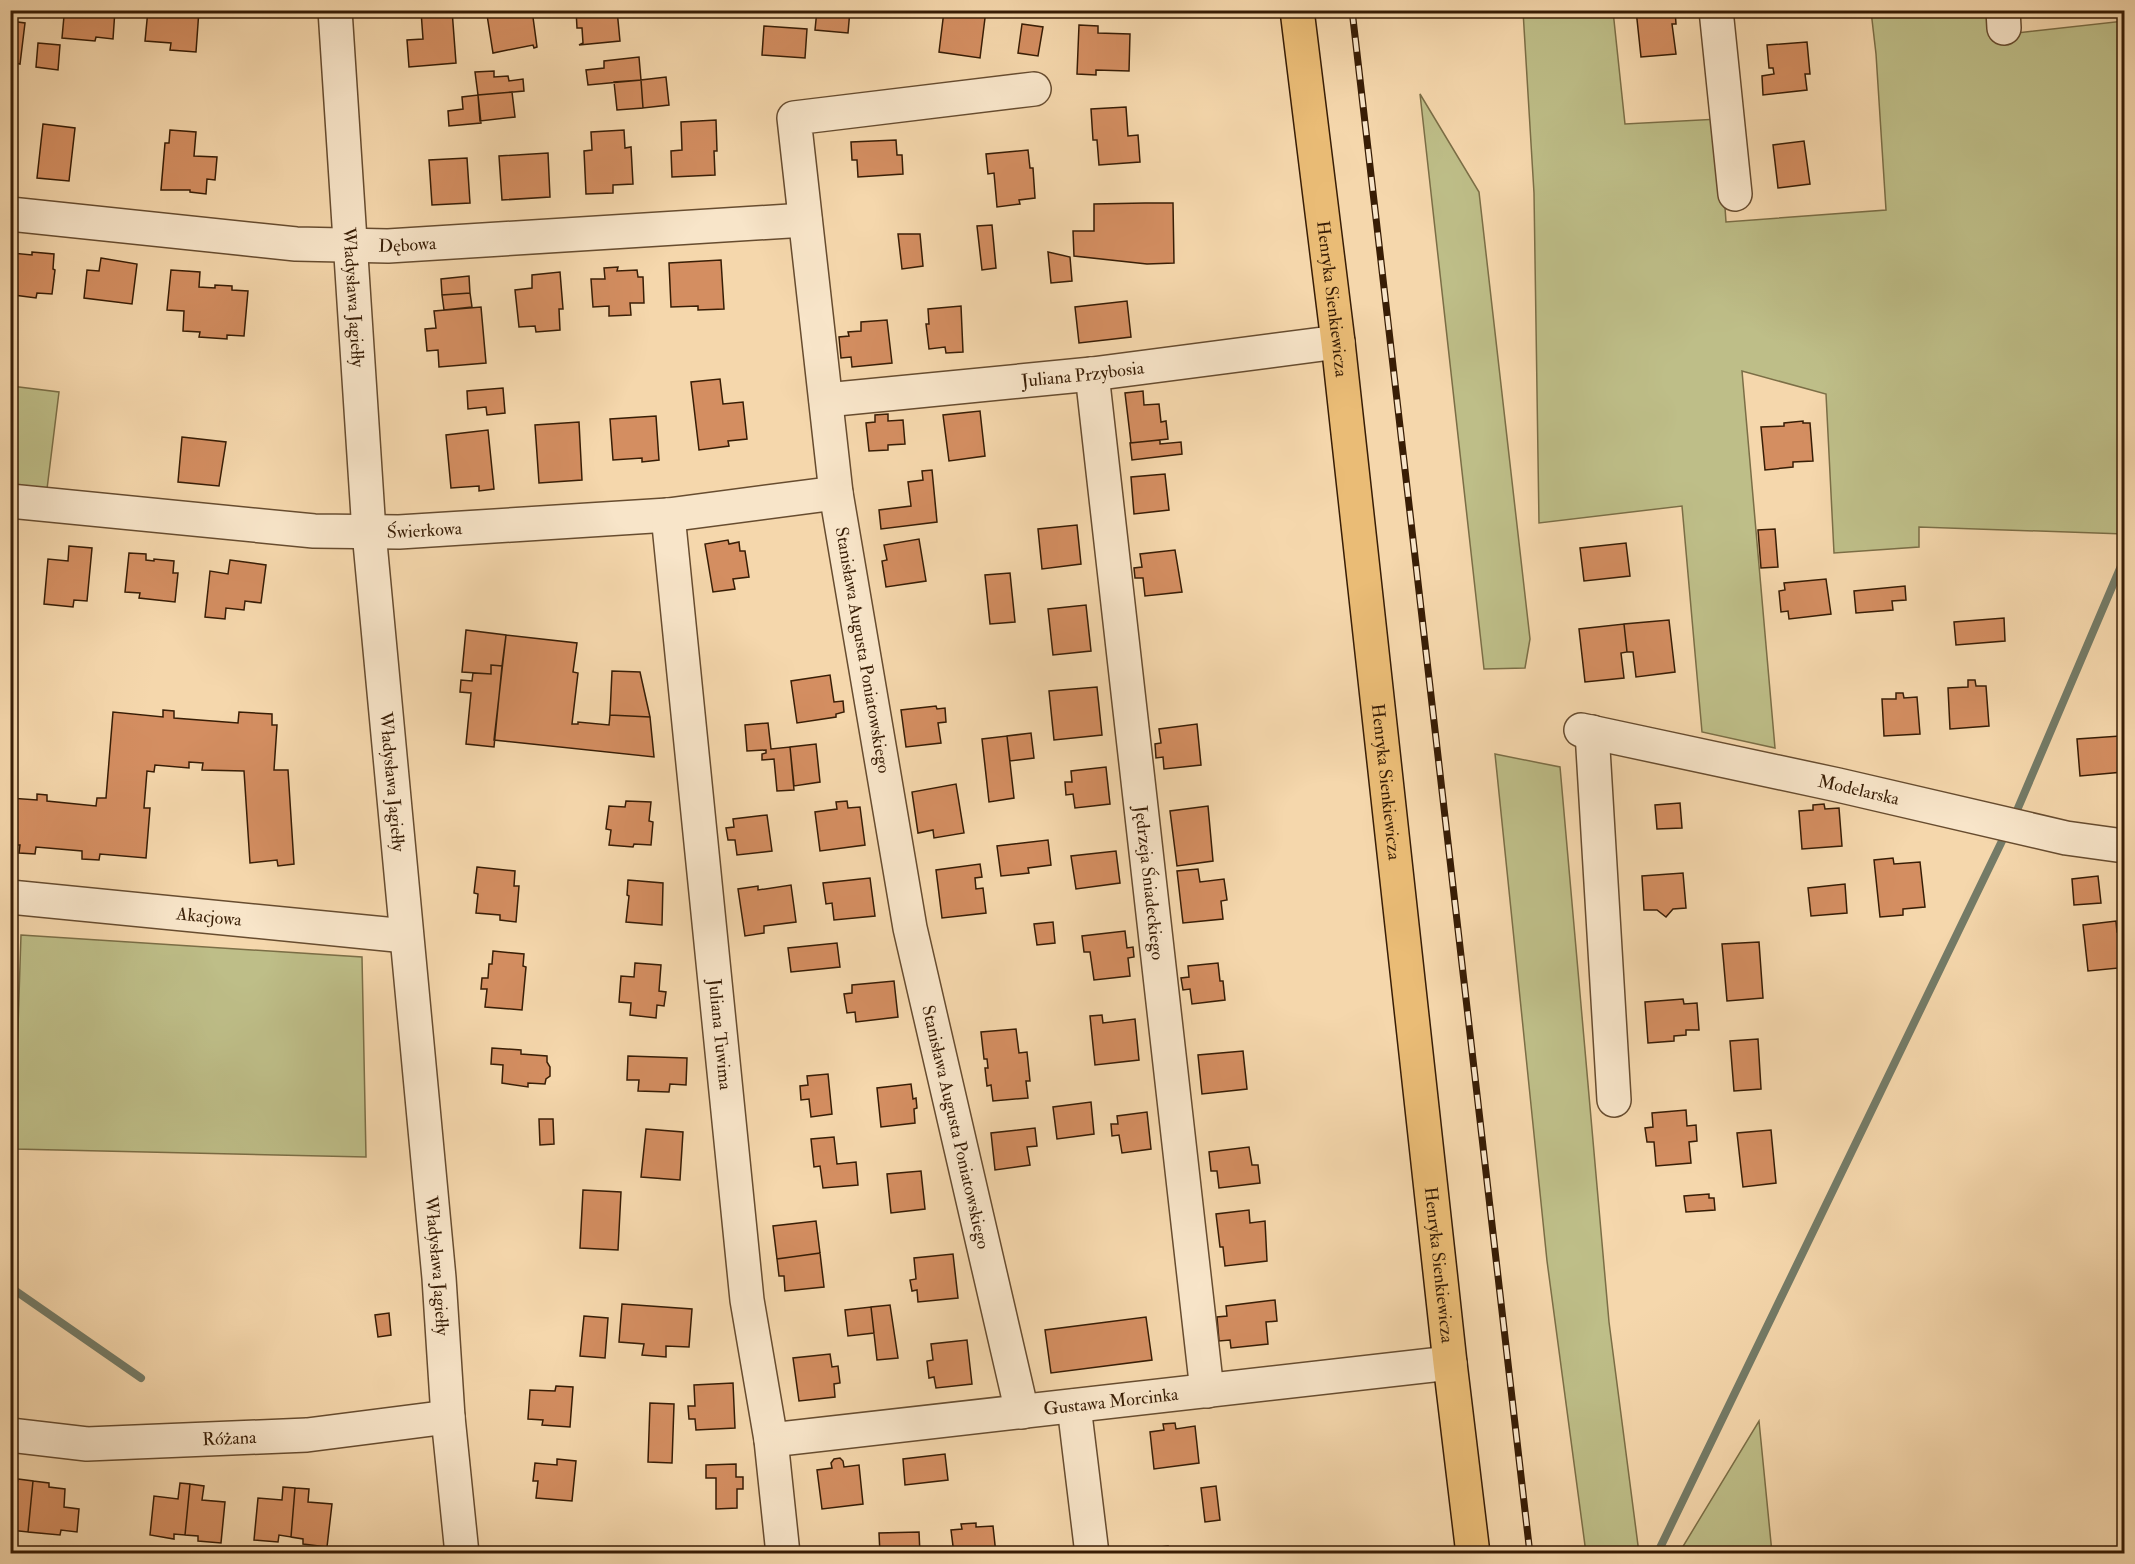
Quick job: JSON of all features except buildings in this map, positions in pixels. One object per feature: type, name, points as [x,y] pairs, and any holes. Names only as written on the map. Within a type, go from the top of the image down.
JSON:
[{"type":"main road","name":"Henryka Sienkiewicza","points":[[1297,10],[1338,342],[1473,1554]]},
{"type":"street","name":"Władysława Jagiełły","points":[[335,10],[369,532],[439,1278],[448,1417],[462,1554]]},
{"type":"street","points":[[1716,10],[1735,194]]},
{"type":"street","name":"Stanisława Augusta Poniatowskiego","points":[[1022,1412],[910,928],[836,493],[794,118],[1034,89]]},
{"type":"street","name":"Dębowa","points":[[10,214],[296,244],[351,246],[408,246],[806,220]]},
{"type":"street","name":"Juliana Przybosia","points":[[826,400],[1092,374],[1338,342]]},
{"type":"street","name":"Jędrzeja Śniadeckiego","points":[[1092,374],[1207,1390]]},
{"type":"street","name":"Świerkowa","points":[[10,501],[314,531],[399,532],[668,515],[836,493]]},
{"type":"street","name":"Juliana Tuwima","points":[[668,515],[747,1300],[771,1440],[783,1554]]},
{"type":"street","name":"Modelarska","points":[[1614,1100],[1587,730],[2066,838],[2124,846]]},
{"type":"street","name":"Akacjowa","points":[[10,897],[406,936]]},
{"type":"street","name":"Gustawa Morcinka","points":[[771,1440],[1450,1363]]},
{"type":"street","points":[[1074,1406],[1092,1554]]},
{"type":"street","name":"Różana","points":[[10,1435],[87,1444],[122,1443],[306,1435],[448,1417]]},
{"type":"green space","points":[[1523,11],[1613,11],[1625,124],[1719,119],[1726,222],[1886,210],[1871,11],[1991,11],[2017,33],[2124,21],[2124,534],[1919,527],[1919,547],[1834,553],[1826,394],[1742,371],[1775,748],[1702,732],[1682,506],[1539,523],[1534,193]]},
{"type":"green space","points":[[1420,94],[1479,192],[1530,639],[1525,668],[1484,669]]},
{"type":"green space","points":[[11,386],[59,392],[47,489],[11,486]]},
{"type":"green space","points":[[1495,754],[1560,767],[1609,1322],[1639,1553],[1586,1553],[1547,1261]]},
{"type":"green space","points":[[21,935],[362,957],[366,1157],[14,1149]]},
{"type":"green space","points":[[1759,1421],[1772,1553],[1679,1553]]},
{"type":"waterway","points":[[2018,808],[2124,559]]},
{"type":"waterway","points":[[1657,1554],[2002,841]]},
{"type":"waterway","points":[[10,1287],[141,1378]]},
{"type":"railway","points":[[1352,10],[1530,1554]]}]
